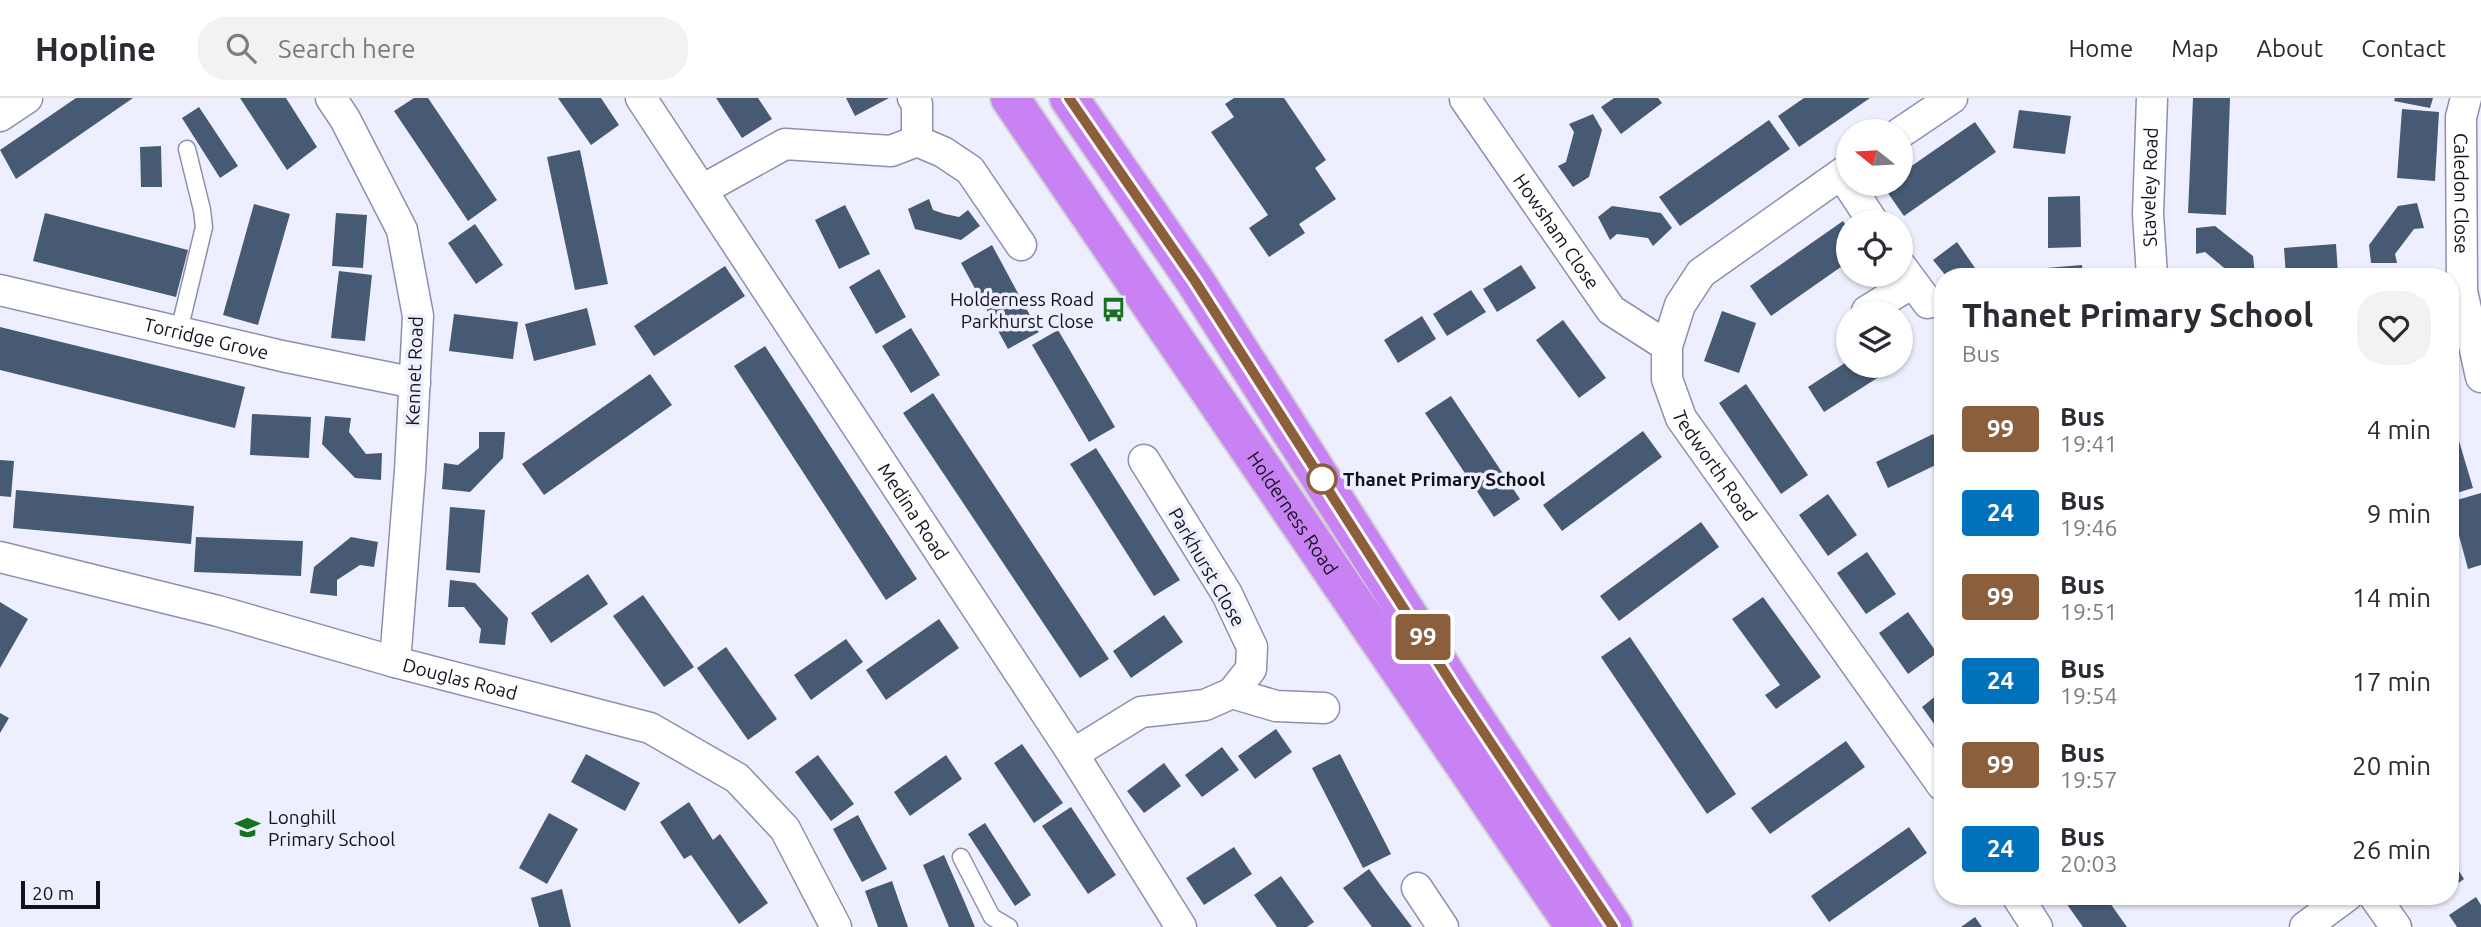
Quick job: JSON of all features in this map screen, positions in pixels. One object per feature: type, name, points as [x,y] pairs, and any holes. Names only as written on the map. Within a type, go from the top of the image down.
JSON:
[{"type":"highway","name":"Holderness Road","points":[[1010,98],[1574,927]]},
{"type":"highway","points":[[1069,98],[1195,281],[1457,692],[1613,927]]},
{"type":"street","points":[[0,116],[27,98]]},
{"type":"street","name":"Kennet Road","points":[[331,98],[345,119],[401,230],[418,316],[395,662]]},
{"type":"street","name":"Medina Road","points":[[641,98],[1073,754],[1181,927]]},
{"type":"street","points":[[913,98],[917,104],[917,141]]},
{"type":"street","points":[[1913,124],[1952,98]]},
{"type":"street","name":"Staveley Road","points":[[2151,268],[2148,214],[2152,98]]},
{"type":"street","name":"Caledon Close","points":[[2457,268],[2461,117],[2466,98]]},
{"type":"street","name":"Howsham Close","points":[[1465,99],[1611,310],[1667,346]]},
{"type":"street","points":[[702,190],[785,144],[891,150],[917,141],[943,152],[970,170],[1021,245]]},
{"type":"street","name":"Tedworth Road","points":[[1836,185],[1701,273],[1680,305],[1667,346],[1667,379],[1681,418],[1934,774]]},
{"type":"street","points":[[1883,301],[1906,287]]},
{"type":"street","name":"Torridge Grove","points":[[0,290],[415,383]]},
{"type":"street","name":"Caledon Close","points":[[2459,302],[2481,377]]},
{"type":"street","name":"Parkhurst Close","points":[[1157,468],[1227,594],[1252,647],[1251,669],[1233,693]]},
{"type":"street","name":"Douglas Road","points":[[0,557],[218,611],[395,662],[650,728],[737,778],[785,829],[835,927]]},
{"type":"street","points":[[1073,754],[1141,712],[1205,705],[1233,693],[1276,706],[1324,708]]},
{"type":"street","points":[[1417,888],[1443,927]]},
{"type":"street","points":[[2023,905],[2037,927]]},
{"type":"street","points":[[2305,927],[2335,905]]},
{"type":"street","points":[[2380,905],[2396,927]]},
{"type":"lane","points":[[179,331],[204,227],[187,149]]},
{"type":"lane","points":[[961,857],[992,917],[1009,927]]},
{"type":"building","points":[[76,98],[133,98],[16,179],[0,150]]},
{"type":"building","points":[[240,98],[286,98],[317,147],[287,170]]},
{"type":"building","points":[[414,98],[428,98],[497,200],[468,221],[394,111]]},
{"type":"building","points":[[558,98],[601,98],[619,125],[591,145]]},
{"type":"building","points":[[716,98],[758,98],[772,119],[742,138]]},
{"type":"building","points":[[846,98],[889,98],[855,116]]},
{"type":"building","points":[[1234,98],[1284,98],[1326,160],[1315,168],[1336,199],[1299,224],[1305,233],[1269,257],[1249,228],[1268,215],[1211,132],[1234,117],[1225,104]]},
{"type":"building","points":[[1614,98],[1658,98],[1662,103],[1621,134],[1601,107]]},
{"type":"building","points":[[1804,98],[1870,98],[1799,147],[1778,116]]},
{"type":"building","points":[[2193,98],[2230,98],[2226,215],[2188,213]]},
{"type":"building","points":[[2395,98],[2433,98],[2430,108],[2394,101]]},
{"type":"building","points":[[199,107],[238,166],[220,178],[182,118]]},
{"type":"building","points":[[2402,109],[2439,112],[2435,181],[2397,178]]},
{"type":"building","points":[[2019,110],[2071,116],[2065,154],[2013,148]]},
{"type":"building","points":[[1593,114],[1602,130],[1589,177],[1573,187],[1558,166],[1566,162],[1574,132],[1569,124]]},
{"type":"building","points":[[1769,120],[1790,149],[1680,226],[1659,197]]},
{"type":"building","points":[[1975,122],[1996,152],[1913,210],[1900,210],[1890,196],[1913,196],[1913,165]]},
{"type":"building","points":[[161,146],[162,187],[141,187],[140,147]]},
{"type":"building","points":[[580,150],[608,284],[575,290],[547,157]]},
{"type":"building","points":[[2080,196],[2081,247],[2048,248],[2048,197]]},
{"type":"building","points":[[929,199],[933,210],[945,214],[959,217],[968,210],[980,226],[961,240],[915,229],[908,209]]},
{"type":"building","points":[[2417,203],[2424,228],[2414,229],[2395,254],[2397,263],[2371,263],[2369,245],[2398,206]]},
{"type":"building","points":[[254,204],[290,214],[258,325],[223,315]]},
{"type":"building","points":[[845,205],[870,254],[839,269],[815,220]]},
{"type":"building","points":[[1612,206],[1661,213],[1672,228],[1653,246],[1648,238],[1617,234],[1610,240],[1598,217]]},
{"type":"building","points":[[45,213],[188,250],[176,297],[33,261]]},
{"type":"building","points":[[336,213],[367,215],[363,268],[332,266]]},
{"type":"building","points":[[475,224],[503,265],[476,284],[448,243]]},
{"type":"building","points":[[1836,226],[1836,270],[1771,316],[1750,286]]},
{"type":"building","points":[[2215,226],[2253,256],[2254,268],[2224,268],[2205,252],[2196,254],[2196,228]]},
{"type":"building","points":[[1957,242],[1975,268],[1940,268],[1933,260]]},
{"type":"building","points":[[2336,244],[2338,268],[2285,268],[2284,248]]},
{"type":"building","points":[[992,245],[1039,332],[1008,349],[961,263]]},
{"type":"building","points":[[1521,265],[1536,288],[1497,312],[1483,289]]},
{"type":"building","points":[[2082,265],[2082,268],[2046,268]]},
{"type":"building","points":[[725,266],[745,296],[654,356],[634,326]]},
{"type":"building","points":[[879,269],[906,317],[876,334],[849,287]]},
{"type":"building","points":[[339,271],[372,275],[365,341],[331,338]]},
{"type":"building","points":[[1471,290],[1486,312],[1447,336],[1433,314]]},
{"type":"building","points":[[587,308],[596,345],[534,361],[525,324]]},
{"type":"building","points":[[1722,311],[1756,323],[1739,373],[1704,361]]},
{"type":"building","points":[[454,314],[518,322],[513,359],[449,351]]},
{"type":"building","points":[[1422,316],[1436,339],[1398,363],[1384,340]]},
{"type":"building","points":[[1563,320],[1606,378],[1579,398],[1536,340]]},
{"type":"building","points":[[0,327],[245,387],[235,428],[0,370]]},
{"type":"building","points":[[911,328],[940,375],[911,393],[882,346]]},
{"type":"building","points":[[1058,330],[1115,427],[1089,442],[1032,345]]},
{"type":"building","points":[[765,346],[917,579],[886,600],[734,366]]},
{"type":"building","points":[[1836,369],[1836,378],[1877,378],[1824,412],[1808,387]]},
{"type":"building","points":[[650,374],[672,405],[544,495],[522,464]]},
{"type":"building","points":[[1746,384],[1808,475],[1781,494],[1719,403]]},
{"type":"building","points":[[933,393],[1109,659],[1080,678],[903,413]]},
{"type":"building","points":[[1451,396],[1520,499],[1494,517],[1425,413]]},
{"type":"building","points":[[252,414],[311,417],[309,458],[250,455]]},
{"type":"building","points":[[325,416],[351,418],[349,432],[366,454],[382,453],[381,480],[355,478],[322,444]]},
{"type":"building","points":[[1643,431],[1662,457],[1562,531],[1543,505]]},
{"type":"building","points":[[479,432],[505,432],[503,458],[470,492],[442,489],[444,463],[458,465],[479,448]]},
{"type":"building","points":[[1933,434],[1934,436],[1934,466],[1888,488],[1876,462]]},
{"type":"building","points":[[2459,441],[2473,488],[2459,492]]},
{"type":"building","points":[[1096,448],[1180,580],[1154,596],[1070,464]]},
{"type":"building","points":[[0,460],[14,461],[11,497],[0,496]]},
{"type":"building","points":[[16,490],[194,506],[191,544],[13,528]]},
{"type":"building","points":[[2481,493],[2481,565],[2468,569],[2459,536],[2459,499]]},
{"type":"building","points":[[1828,494],[1857,535],[1828,556],[1799,515]]},
{"type":"building","points":[[450,507],[485,510],[480,573],[446,570]]},
{"type":"building","points":[[1701,522],[1719,547],[1619,621],[1600,596]]},
{"type":"building","points":[[196,537],[303,541],[301,576],[194,572]]},
{"type":"building","points":[[351,537],[378,542],[374,567],[360,565],[337,580],[337,596],[310,593],[314,567]]},
{"type":"building","points":[[1867,552],[1896,594],[1866,614],[1837,573]]},
{"type":"building","points":[[588,574],[608,604],[551,643],[531,613]]},
{"type":"building","points":[[450,580],[475,583],[508,618],[505,645],[479,643],[481,629],[464,607],[448,607]]},
{"type":"building","points":[[643,595],[694,667],[664,687],[613,616]]},
{"type":"building","points":[[1763,597],[1821,677],[1776,709],[1765,695],[1780,685],[1732,619]]},
{"type":"building","points":[[0,602],[28,619],[0,668]]},
{"type":"building","points":[[1908,612],[1934,649],[1934,655],[1908,674],[1879,633]]},
{"type":"building","points":[[1164,615],[1183,642],[1131,678],[1113,651]]},
{"type":"building","points":[[939,619],[959,648],[886,700],[866,670]]},
{"type":"building","points":[[1630,637],[1736,794],[1707,814],[1601,657]]},
{"type":"building","points":[[846,639],[863,662],[811,700],[794,675]]},
{"type":"building","points":[[726,647],[777,719],[748,740],[697,668]]},
{"type":"building","points":[[1934,697],[1934,724],[1922,707]]},
{"type":"building","points":[[0,713],[9,718],[0,733]]},
{"type":"building","points":[[1276,729],[1292,752],[1255,779],[1238,756]]},
{"type":"building","points":[[1846,741],[1865,767],[1770,834],[1751,808]]},
{"type":"building","points":[[1022,744],[1063,803],[1034,823],[994,763]]},
{"type":"building","points":[[1222,747],[1239,770],[1202,797],[1185,775]]},
{"type":"building","points":[[586,754],[640,783],[625,811],[571,782]]},
{"type":"building","points":[[1340,754],[1391,854],[1363,868],[1312,768]]},
{"type":"building","points":[[818,755],[854,804],[831,821],[795,772]]},
{"type":"building","points":[[946,755],[962,779],[910,816],[894,792]]},
{"type":"building","points":[[1164,763],[1181,786],[1144,813],[1127,791]]},
{"type":"building","points":[[689,802],[713,840],[720,834],[768,903],[739,924],[691,855],[684,859],[660,822]]},
{"type":"building","points":[[1071,807],[1116,875],[1088,894],[1042,826]]},
{"type":"building","points":[[549,813],[578,829],[547,884],[519,868]]},
{"type":"building","points":[[858,815],[887,869],[862,882],[833,829]]},
{"type":"building","points":[[985,823],[1031,895],[1015,906],[968,834]]},
{"type":"building","points":[[1909,827],[1927,853],[1829,922],[1811,896]]},
{"type":"building","points":[[1234,847],[1252,874],[1204,905],[1186,878]]},
{"type":"building","points":[[944,855],[975,927],[949,927],[923,865]]},
{"type":"building","points":[[1369,869],[1412,927],[1372,927],[1343,888]]},
{"type":"building","points":[[1281,876],[1314,922],[1307,927],[1277,927],[1254,895]]},
{"type":"building","points":[[892,881],[908,927],[878,927],[865,891]]},
{"type":"building","points":[[562,889],[571,927],[539,927],[531,898]]},
{"type":"building","points":[[2476,897],[2481,905],[2481,927],[2457,927],[2449,915]]},
{"type":"building","points":[[2067,905],[2111,905],[2127,927],[2083,927]]},
{"type":"building","points":[[1975,917],[1982,927],[1961,927]]},
{"type":"bus line","name":"99","points":[[1069,98],[1195,281],[1457,692],[1613,927]]},
{"type":"place","name":"Holderness Road Parkhurst Close","points":[[1114,310]]},
{"type":"place","name":"Thanet Primary School","points":[[1322,479]]},
{"type":"place","name":"Longhill Primary School","points":[[248,828]]}]
